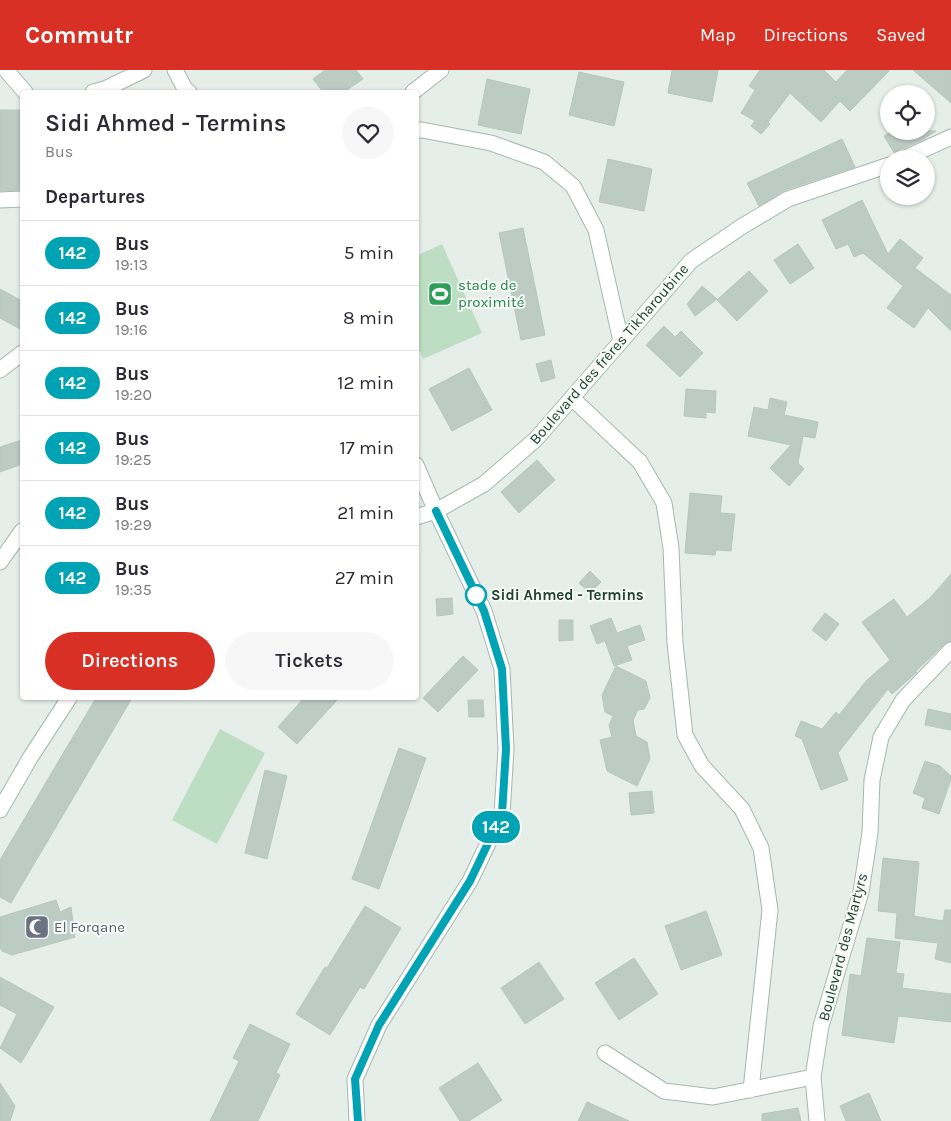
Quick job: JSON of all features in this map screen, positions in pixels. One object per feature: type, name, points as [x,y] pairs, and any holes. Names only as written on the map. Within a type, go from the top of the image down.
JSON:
[{"type":"street","points":[[6,70],[23,90]]},
{"type":"street","points":[[102,90],[144,70]]},
{"type":"street","points":[[175,70],[185,90]]},
{"type":"street","points":[[416,90],[441,70]]},
{"type":"street","points":[[419,130],[491,143],[509,149],[544,162],[573,186],[596,230],[622,341]]},
{"type":"street","points":[[923,150],[951,137]]},
{"type":"street","name":"Boulevard des frères Tikharoubine","points":[[419,516],[436,511],[484,484],[536,439],[690,261],[740,227],[788,200],[880,168]]},
{"type":"street","points":[[0,200],[20,199]]},
{"type":"street","points":[[0,370],[20,355]]},
{"type":"street","points":[[572,398],[640,462],[664,503],[671,548],[675,643],[685,735],[702,766],[742,809],[761,848],[770,910],[751,1090]]},
{"type":"street","points":[[358,1121],[355,1079],[379,1025],[470,881],[502,814],[506,749],[502,669],[484,611],[419,472]]},
{"type":"street","points":[[0,562],[20,534]]},
{"type":"street","name":"Boulevard des Martyrs","points":[[817,1121],[813,1077],[821,1026],[861,892],[870,833],[872,780],[881,737],[903,700],[951,650]]},
{"type":"street","points":[[0,810],[30,758],[68,700]]},
{"type":"street","points":[[605,1054],[664,1091],[713,1097],[813,1077]]},
{"type":"green space","name":"stade de proximité","points":[[442,244],[482,333],[423,359],[419,350],[419,255]]},
{"type":"green space","points":[[220,729],[265,753],[217,844],[172,820]]},
{"type":"building","points":[[325,70],[356,70],[363,79],[347,90],[321,90],[313,79]]},
{"type":"building","points":[[672,70],[718,70],[712,102],[668,93]]},
{"type":"building","points":[[760,70],[824,70],[836,82],[847,70],[890,70],[850,111],[840,101],[821,122],[790,93],[768,122],[770,124],[761,134],[751,126],[755,121],[741,113],[755,90],[749,86]]},
{"type":"building","points":[[913,70],[951,70],[951,103],[935,89],[935,85],[928,83]]},
{"type":"building","points":[[579,72],[624,82],[614,126],[569,115]]},
{"type":"building","points":[[487,79],[530,89],[521,134],[478,125]]},
{"type":"building","points":[[0,110],[20,110],[20,190],[0,191]]},
{"type":"building","points":[[842,139],[855,167],[785,190],[759,206],[747,183]]},
{"type":"building","points":[[886,140],[922,140],[899,150],[893,150]]},
{"type":"building","points":[[608,159],[652,169],[644,211],[599,202]]},
{"type":"building","points":[[862,200],[888,254],[900,239],[923,258],[915,268],[951,295],[951,331],[928,308],[914,328],[887,308],[903,286],[863,253],[854,257],[848,244],[836,249],[822,220]]},
{"type":"building","points":[[523,228],[545,335],[521,340],[499,233]]},
{"type":"building","points":[[798,244],[814,268],[790,284],[774,260]]},
{"type":"building","points":[[749,271],[768,291],[737,321],[717,300]]},
{"type":"building","points":[[702,286],[717,299],[695,316],[687,304]]},
{"type":"building","points":[[0,289],[20,300],[20,329],[0,318]]},
{"type":"building","points":[[664,326],[675,337],[681,331],[703,353],[680,377],[646,345]]},
{"type":"building","points":[[551,360],[555,378],[541,382],[536,364]]},
{"type":"building","points":[[469,368],[492,410],[452,431],[429,389]]},
{"type":"building","points":[[686,389],[716,391],[715,413],[706,412],[706,418],[684,416]]},
{"type":"building","points":[[770,398],[787,402],[784,415],[818,422],[815,438],[803,436],[798,463],[804,469],[789,486],[770,468],[791,445],[748,436],[754,407],[768,410]]},
{"type":"building","points":[[20,441],[20,465],[0,472],[0,447]]},
{"type":"building","points":[[537,460],[555,480],[519,513],[501,492]]},
{"type":"building","points":[[690,493],[722,496],[720,513],[735,514],[731,551],[716,550],[715,555],[685,553]]},
{"type":"building","points":[[590,571],[601,582],[590,593],[579,583]]},
{"type":"building","points":[[951,574],[951,641],[944,644],[892,694],[888,689],[838,753],[848,780],[821,790],[802,739],[795,736],[801,721],[822,729],[836,712],[839,715],[867,680],[890,660],[862,622],[894,599],[907,617],[930,598]]},
{"type":"building","points":[[452,598],[453,614],[437,616],[436,599]]},
{"type":"building","points":[[825,613],[839,624],[826,641],[812,630]]},
{"type":"building","points":[[611,618],[617,633],[640,625],[645,640],[627,646],[632,660],[614,666],[605,641],[597,644],[590,626]]},
{"type":"building","points":[[559,620],[573,620],[573,640],[559,641]]},
{"type":"building","points":[[463,656],[478,670],[438,712],[423,698]]},
{"type":"building","points":[[616,666],[646,681],[650,698],[644,709],[638,710],[633,720],[636,736],[647,742],[650,759],[637,786],[607,771],[600,740],[612,737],[609,725],[613,716],[605,712],[602,695]]},
{"type":"building","points":[[95,700],[131,700],[11,903],[0,897],[0,860]]},
{"type":"building","points":[[302,700],[337,700],[297,744],[278,727]]},
{"type":"building","points":[[468,700],[483,700],[484,717],[469,717]]},
{"type":"building","points":[[928,709],[951,714],[951,730],[925,725]]},
{"type":"building","points":[[399,748],[426,758],[379,889],[352,879]]},
{"type":"building","points":[[925,761],[940,766],[951,776],[939,814],[922,808],[925,798],[913,793]]},
{"type":"building","points":[[265,770],[287,776],[267,859],[245,853]]},
{"type":"building","points":[[652,791],[654,813],[631,815],[629,793]]},
{"type":"building","points":[[883,858],[919,862],[914,916],[943,921],[945,910],[951,910],[951,963],[935,959],[938,943],[895,938],[897,913],[878,911]]},
{"type":"building","name":"El Forqane","points":[[56,900],[60,912],[71,907],[75,937],[12,955],[2,951],[0,947],[0,917]]},
{"type":"building","points":[[365,906],[401,928],[364,989],[360,987],[330,1035],[296,1014]]},
{"type":"building","points":[[706,911],[722,955],[681,970],[665,926]]},
{"type":"building","points":[[867,938],[900,942],[896,973],[904,974],[902,988],[951,994],[951,1022],[898,1016],[894,1043],[842,1035],[850,974],[861,976]]},
{"type":"building","points":[[634,958],[658,994],[619,1020],[595,983]]},
{"type":"building","points":[[539,962],[564,999],[525,1024],[501,988]]},
{"type":"building","points":[[0,977],[54,1007],[21,1063],[0,1048],[17,1014],[0,1005]]},
{"type":"building","points":[[250,1024],[290,1044],[276,1073],[280,1075],[258,1121],[210,1121],[239,1061],[233,1058]]},
{"type":"building","points":[[478,1063],[502,1100],[469,1121],[460,1121],[439,1088]]},
{"type":"building","points":[[0,1083],[15,1106],[10,1121],[0,1121]]},
{"type":"building","points":[[869,1093],[881,1121],[846,1121],[840,1106]]},
{"type":"building","points":[[587,1102],[629,1121],[578,1121]]},
{"type":"building","points":[[798,1108],[801,1121],[762,1121],[762,1114]]},
{"type":"bus line","name":"142","points":[[358,1121],[355,1079],[379,1025],[470,881],[502,814],[506,749],[502,669],[484,611],[436,511]]},
{"type":"place","name":"stade de proximité","points":[[440,294]]},
{"type":"place","name":"Sidi Ahmed - Termins","points":[[476,595]]},
{"type":"place","name":"El Forqane","points":[[37,927]]}]
